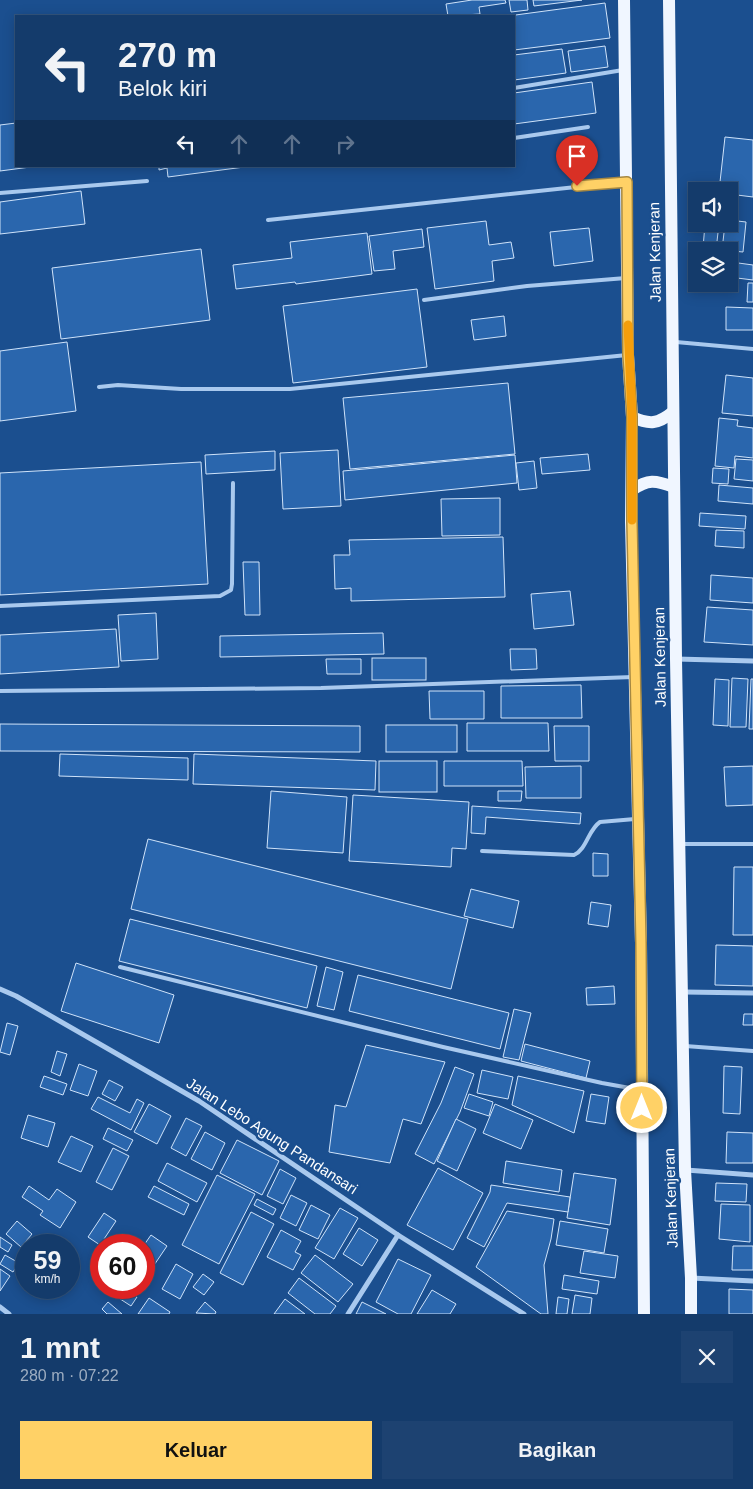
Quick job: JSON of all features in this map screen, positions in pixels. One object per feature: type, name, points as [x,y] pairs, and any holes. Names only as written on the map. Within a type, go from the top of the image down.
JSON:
[{"type":"main road","name":"Jalan Kenjeran","points":[[624,0],[628,355],[632,417],[641,943],[644,1314]]},
{"type":"main road","name":"Jalan Kenjeran","points":[[669,0],[676,659],[685,1170],[691,1314]]},
{"type":"main road","points":[[632,417],[642,422],[654,422],[662,421],[673,412]]},
{"type":"main road","points":[[632,490],[648,481],[664,483],[674,487]]},
{"type":"street","points":[[676,659],[753,661]]},
{"type":"street","name":"Jalan Lebo Agung Pandansari","points":[[0,990],[16,996],[199,1101],[398,1235],[524,1314]]},
{"type":"street","points":[[682,992],[753,993]]},
{"type":"street","points":[[685,1170],[753,1175]]},
{"type":"street","points":[[348,1314],[398,1235]]},
{"type":"street","points":[[691,1278],[753,1281]]},
{"type":"street","points":[[0,1307],[9,1314]]},
{"type":"lane","points":[[515,88],[625,70]]},
{"type":"lane","points":[[515,138],[588,127]]},
{"type":"lane","points":[[0,193],[146,181]]},
{"type":"lane","points":[[268,220],[627,182]]},
{"type":"lane","points":[[424,300],[527,286],[628,277]]},
{"type":"lane","points":[[672,342],[753,348]]},
{"type":"lane","points":[[98,387],[118,385],[181,389],[290,389],[628,355]]},
{"type":"lane","points":[[0,606],[220,596],[227,594],[231,590],[232,584],[234,483]]},
{"type":"lane","points":[[0,691],[321,688],[635,677]]},
{"type":"lane","points":[[482,851],[574,855],[580,852],[594,828],[600,822],[638,819]]},
{"type":"lane","points":[[680,844],[753,844]]},
{"type":"lane","points":[[120,967],[443,1047],[602,1083],[642,1090]]},
{"type":"lane","points":[[683,1046],[753,1051]]},
{"type":"building","points":[[472,0],[505,0],[506,3],[479,7],[480,14],[464,15],[448,15],[446,4]]},
{"type":"building","points":[[509,0],[527,0],[528,10],[511,12]]},
{"type":"building","points":[[533,0],[582,0],[534,6]]},
{"type":"building","points":[[605,3],[610,38],[515,50],[515,15]]},
{"type":"building","points":[[605,46],[608,67],[571,72],[568,51]]},
{"type":"building","points":[[562,49],[566,73],[515,80],[515,55]]},
{"type":"building","points":[[592,82],[596,113],[515,124],[515,93]]},
{"type":"building","points":[[15,123],[15,167],[30,167],[0,171],[0,125]]},
{"type":"building","points":[[725,137],[753,140],[753,197],[738,195],[738,182],[720,182]]},
{"type":"building","points":[[159,167],[244,167],[168,177],[167,168],[159,170]]},
{"type":"building","points":[[81,191],[85,224],[0,234],[0,202]]},
{"type":"building","points":[[486,221],[489,245],[511,242],[514,258],[492,261],[494,281],[435,289],[427,228]]},
{"type":"building","points":[[738,221],[746,222],[743,252],[738,252],[738,242],[723,242],[724,232],[738,232]]},
{"type":"building","points":[[589,228],[593,261],[554,266],[550,232]]},
{"type":"building","points":[[422,229],[424,247],[393,251],[395,269],[374,271],[369,236]]},
{"type":"building","points":[[704,232],[718,232],[717,242],[704,242]]},
{"type":"building","points":[[367,233],[372,274],[296,284],[295,282],[236,289],[233,265],[292,258],[290,242]]},
{"type":"building","points":[[201,249],[210,320],[61,339],[52,268]]},
{"type":"building","points":[[738,263],[753,265],[753,280],[738,278]]},
{"type":"building","points":[[748,283],[753,283],[753,302],[747,302]]},
{"type":"building","points":[[417,289],[427,367],[293,383],[283,306]]},
{"type":"building","points":[[726,307],[753,308],[753,330],[726,330]]},
{"type":"building","points":[[504,316],[506,336],[474,340],[471,320]]},
{"type":"building","points":[[67,342],[76,411],[0,421],[0,351]]},
{"type":"building","points":[[726,375],[753,378],[753,416],[722,413]]},
{"type":"building","points":[[508,383],[515,454],[350,469],[343,398]]},
{"type":"building","points":[[719,418],[738,420],[737,426],[753,428],[753,458],[735,456],[734,468],[715,466]]},
{"type":"building","points":[[338,450],[341,506],[283,509],[280,453]]},
{"type":"building","points":[[275,451],[275,470],[206,474],[205,455]]},
{"type":"building","points":[[588,454],[590,470],[542,474],[540,458]]},
{"type":"building","points":[[515,455],[517,483],[345,500],[343,471]]},
{"type":"building","points":[[736,459],[753,460],[753,481],[734,479]]},
{"type":"building","points":[[534,461],[537,488],[519,490],[516,463]]},
{"type":"building","points":[[201,462],[208,584],[0,595],[0,473]]},
{"type":"building","points":[[713,468],[729,469],[728,484],[712,483]]},
{"type":"building","points":[[719,485],[753,488],[753,504],[718,501]]},
{"type":"building","points":[[500,498],[500,535],[442,536],[441,499]]},
{"type":"building","points":[[700,513],[746,516],[745,529],[699,526]]},
{"type":"building","points":[[716,530],[744,531],[744,548],[715,546]]},
{"type":"building","points":[[503,537],[505,597],[351,601],[351,588],[335,589],[334,555],[350,555],[349,540]]},
{"type":"building","points":[[243,562],[259,562],[260,615],[245,615]]},
{"type":"building","points":[[711,575],[753,578],[753,603],[710,600]]},
{"type":"building","points":[[570,591],[574,625],[534,629],[531,594]]},
{"type":"building","points":[[707,607],[753,610],[753,645],[704,642]]},
{"type":"building","points":[[156,613],[158,659],[121,661],[118,615]]},
{"type":"building","points":[[116,629],[119,667],[0,674],[0,635]]},
{"type":"building","points":[[383,633],[384,654],[220,657],[220,636]]},
{"type":"building","points":[[510,649],[536,649],[537,669],[511,670]]},
{"type":"building","points":[[372,658],[426,658],[426,680],[372,680]]},
{"type":"building","points":[[326,659],[361,659],[361,674],[327,674]]},
{"type":"building","points":[[732,678],[748,679],[746,727],[730,727]]},
{"type":"building","points":[[715,679],[729,680],[728,726],[713,725]]},
{"type":"building","points":[[751,679],[753,679],[753,729],[749,729]]},
{"type":"building","points":[[581,685],[582,718],[501,718],[501,686]]},
{"type":"building","points":[[429,691],[484,691],[484,719],[430,719]]},
{"type":"building","points":[[467,723],[548,723],[549,751],[467,751]]},
{"type":"building","points":[[0,724],[360,726],[360,752],[0,751]]},
{"type":"building","points":[[386,725],[457,725],[457,752],[386,752]]},
{"type":"building","points":[[554,726],[589,726],[589,761],[555,761]]},
{"type":"building","points":[[60,754],[188,758],[188,780],[59,776]]},
{"type":"building","points":[[194,754],[376,761],[375,790],[193,784]]},
{"type":"building","points":[[379,761],[437,761],[437,792],[379,792]]},
{"type":"building","points":[[444,761],[522,761],[523,786],[444,786]]},
{"type":"building","points":[[581,766],[581,798],[526,798],[525,767]]},
{"type":"building","points":[[753,766],[753,805],[726,806],[724,767]]},
{"type":"building","points":[[271,791],[347,797],[343,853],[267,848]]},
{"type":"building","points":[[498,791],[522,791],[521,801],[498,801]]},
{"type":"building","points":[[353,795],[469,802],[466,849],[452,848],[451,867],[349,861]]},
{"type":"building","points":[[472,806],[581,813],[580,824],[486,817],[485,834],[471,833]]},
{"type":"building","points":[[148,839],[468,919],[451,989],[131,909]]},
{"type":"building","points":[[593,853],[608,854],[608,876],[593,876]]},
{"type":"building","points":[[734,867],[753,867],[753,935],[733,935]]},
{"type":"building","points":[[471,889],[519,901],[513,928],[464,916]]},
{"type":"building","points":[[591,902],[611,905],[608,927],[588,924]]},
{"type":"building","points":[[130,919],[317,966],[307,1008],[119,961]]},
{"type":"building","points":[[716,945],[753,946],[753,986],[715,985]]},
{"type":"building","points":[[76,963],[174,995],[159,1043],[61,1011]]},
{"type":"building","points":[[326,967],[343,972],[334,1010],[317,1006]]},
{"type":"building","points":[[358,975],[509,1013],[500,1049],[349,1011]]},
{"type":"building","points":[[614,986],[615,1004],[587,1005],[586,988]]},
{"type":"building","points":[[514,1009],[531,1013],[519,1060],[503,1057]]},
{"type":"building","points":[[744,1014],[753,1014],[753,1025],[743,1025]]},
{"type":"building","points":[[7,1023],[18,1026],[10,1055],[0,1052]]},
{"type":"building","points":[[525,1044],[590,1061],[586,1078],[521,1061]]},
{"type":"building","points":[[366,1045],[445,1062],[421,1124],[403,1119],[390,1163],[329,1152],[335,1105],[346,1107]]},
{"type":"building","points":[[57,1051],[67,1054],[60,1076],[51,1072]]},
{"type":"building","points":[[79,1064],[97,1071],[88,1096],[70,1090]]},
{"type":"building","points":[[724,1066],[742,1067],[740,1114],[723,1113]]},
{"type":"building","points":[[455,1067],[474,1074],[460,1112],[434,1164],[415,1154],[441,1103]]},
{"type":"building","points":[[482,1070],[513,1077],[508,1099],[477,1093]]},
{"type":"building","points":[[44,1076],[67,1084],[63,1095],[40,1087]]},
{"type":"building","points":[[518,1076],[584,1091],[574,1133],[512,1105]]},
{"type":"building","points":[[109,1080],[123,1087],[115,1101],[102,1094]]},
{"type":"building","points":[[469,1094],[493,1102],[489,1116],[464,1108]]},
{"type":"building","points":[[591,1094],[609,1097],[605,1124],[586,1121]]},
{"type":"building","points":[[98,1097],[130,1113],[137,1099],[144,1103],[131,1130],[91,1109]]},
{"type":"building","points":[[149,1104],[171,1116],[157,1144],[134,1132]]},
{"type":"building","points":[[495,1104],[533,1120],[521,1149],[483,1133]]},
{"type":"building","points":[[28,1115],[55,1123],[48,1147],[21,1138]]},
{"type":"building","points":[[186,1118],[202,1126],[186,1156],[171,1148]]},
{"type":"building","points":[[456,1119],[476,1129],[457,1171],[437,1161]]},
{"type":"building","points":[[108,1128],[133,1140],[127,1151],[103,1139]]},
{"type":"building","points":[[205,1132],[225,1143],[212,1170],[191,1159]]},
{"type":"building","points":[[727,1132],[753,1133],[753,1163],[726,1163]]},
{"type":"building","points":[[71,1136],[93,1146],[81,1172],[58,1162]]},
{"type":"building","points":[[237,1140],[279,1161],[262,1195],[220,1173]]},
{"type":"building","points":[[113,1148],[129,1156],[112,1190],[96,1182]]},
{"type":"building","points":[[506,1161],[562,1170],[559,1192],[503,1183]]},
{"type":"building","points":[[167,1163],[207,1183],[197,1202],[158,1181]]},
{"type":"building","points":[[438,1168],[483,1193],[453,1250],[407,1225]]},
{"type":"building","points":[[280,1169],[296,1178],[283,1204],[267,1196]]},
{"type":"building","points":[[574,1173],[616,1179],[610,1225],[567,1218]]},
{"type":"building","points":[[217,1175],[255,1194],[219,1264],[182,1245]]},
{"type":"building","points":[[716,1183],[747,1184],[746,1202],[715,1201]]},
{"type":"building","points":[[491,1185],[570,1197],[568,1212],[507,1203],[484,1247],[467,1238],[490,1192]]},
{"type":"building","points":[[29,1186],[49,1200],[57,1189],[76,1202],[60,1228],[40,1215],[43,1211],[22,1197]]},
{"type":"building","points":[[154,1186],[189,1204],[184,1215],[148,1197]]},
{"type":"building","points":[[291,1195],[307,1203],[296,1226],[280,1218]]},
{"type":"building","points":[[257,1199],[276,1209],[273,1215],[254,1205]]},
{"type":"building","points":[[721,1204],[750,1205],[750,1242],[719,1239]]},
{"type":"building","points":[[311,1205],[330,1215],[318,1239],[299,1230]]},
{"type":"building","points":[[340,1208],[358,1218],[334,1259],[315,1248]]},
{"type":"building","points":[[507,1211],[554,1219],[544,1265],[548,1314],[541,1314],[476,1267]]},
{"type":"building","points":[[251,1212],[274,1224],[243,1285],[220,1273]]},
{"type":"building","points":[[104,1213],[116,1221],[107,1234],[90,1234]]},
{"type":"building","points":[[17,1221],[32,1234],[15,1234],[15,1242],[6,1234]]},
{"type":"building","points":[[560,1221],[608,1229],[604,1253],[556,1245]]},
{"type":"building","points":[[359,1228],[378,1240],[362,1266],[343,1254]]},
{"type":"building","points":[[281,1230],[301,1241],[295,1252],[301,1255],[293,1270],[267,1257]]},
{"type":"building","points":[[0,1237],[12,1245],[8,1252],[0,1247]]},
{"type":"building","points":[[155,1238],[167,1246],[155,1264]]},
{"type":"building","points":[[733,1246],[753,1246],[753,1270],[732,1270]]},
{"type":"building","points":[[584,1251],[618,1256],[615,1278],[580,1273]]},
{"type":"building","points":[[5,1255],[15,1261],[15,1269],[13,1272],[0,1264]]},
{"type":"building","points":[[315,1255],[353,1284],[338,1302],[301,1273]]},
{"type":"building","points":[[398,1259],[431,1275],[411,1314],[398,1314],[376,1302]]},
{"type":"building","points":[[176,1264],[193,1274],[180,1299],[162,1289]]},
{"type":"building","points":[[0,1269],[10,1276],[0,1291]]},
{"type":"building","points":[[203,1274],[214,1282],[204,1295],[193,1287]]},
{"type":"building","points":[[564,1275],[599,1281],[597,1294],[562,1289]]},
{"type":"building","points":[[299,1278],[336,1306],[330,1314],[315,1314],[288,1293]]},
{"type":"building","points":[[729,1289],[753,1290],[753,1314],[729,1314]]},
{"type":"building","points":[[432,1290],[456,1304],[450,1314],[417,1314]]},
{"type":"building","points":[[575,1295],[592,1298],[590,1314],[572,1314]]},
{"type":"building","points":[[558,1297],[569,1299],[567,1314],[556,1314]]},
{"type":"building","points":[[120,1299],[136,1299],[131,1306]]},
{"type":"building","points":[[148,1299],[170,1312],[169,1314],[138,1314]]},
{"type":"building","points":[[285,1299],[305,1314],[274,1314]]},
{"type":"building","points":[[108,1302],[122,1314],[107,1314],[102,1309]]},
{"type":"building","points":[[205,1302],[216,1312],[215,1314],[196,1313]]},
{"type":"building","points":[[362,1302],[386,1314],[356,1314]]},
{"type":"slow traffic","points":[[628,325],[632,417],[632,520]]},
{"type":"route","points":[[577,186],[627,182],[628,355],[632,417],[632,522],[641,943],[642,1108]]}]
